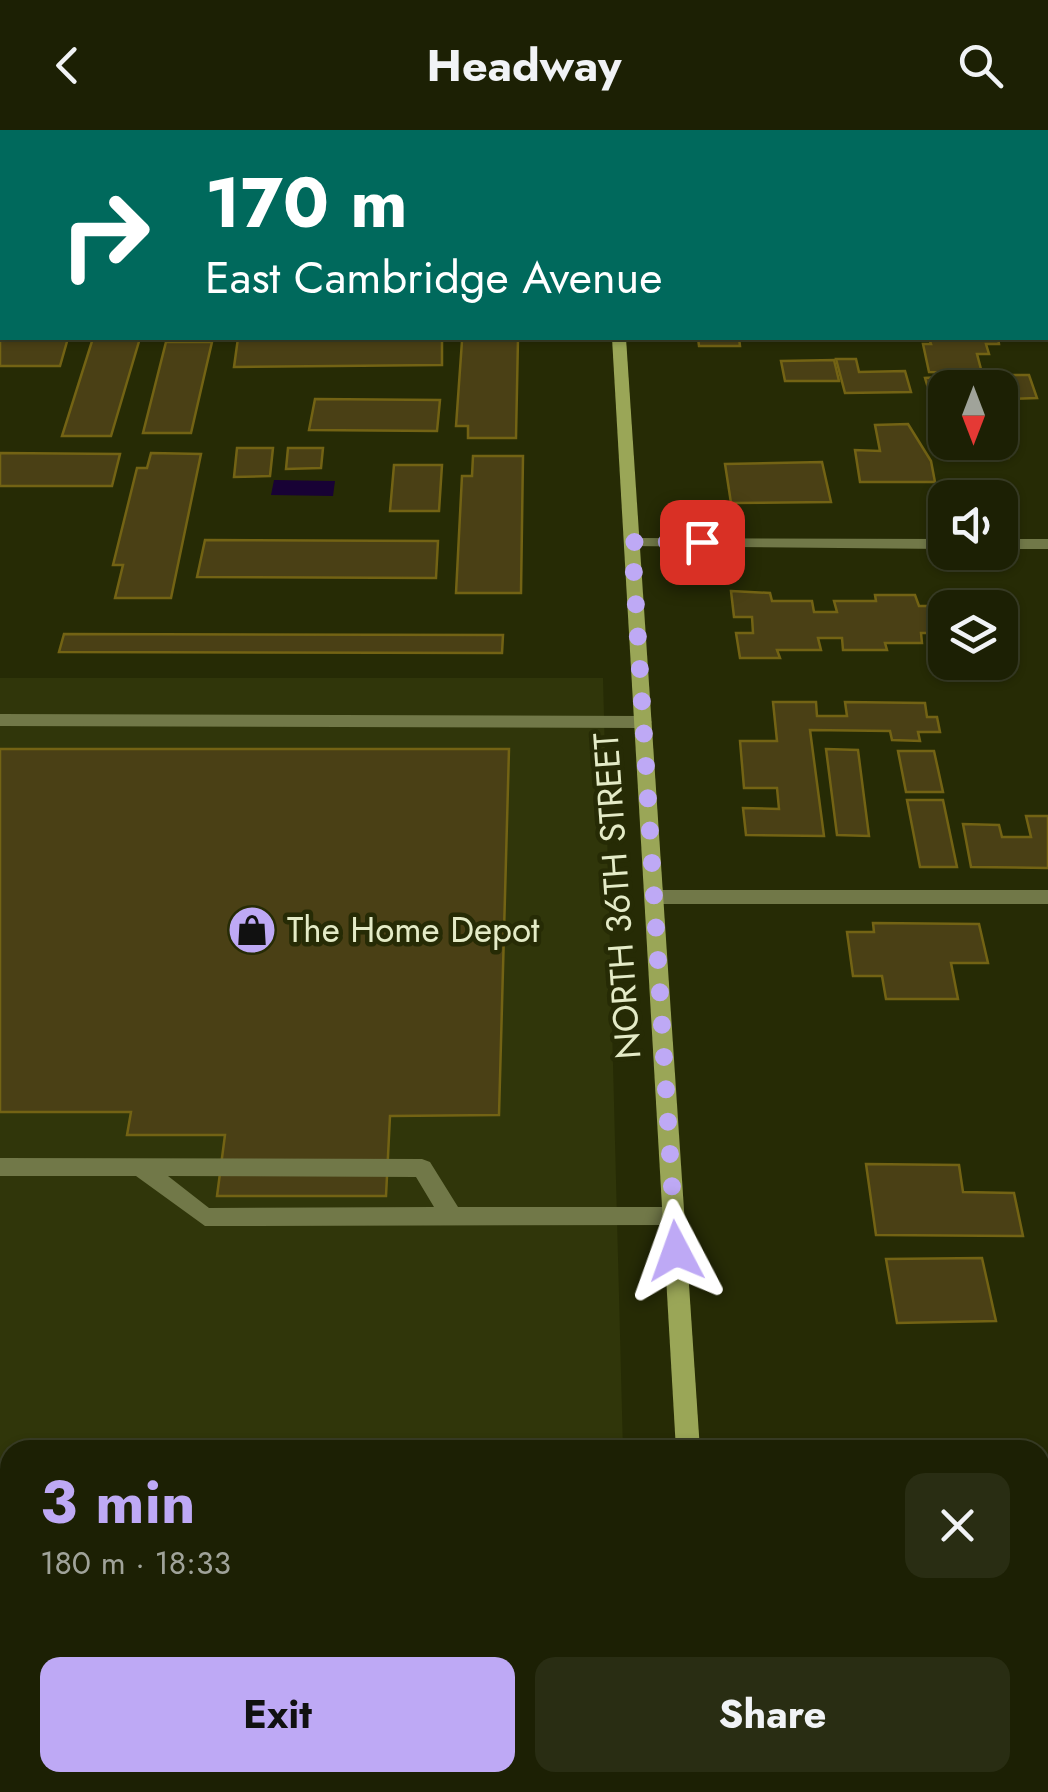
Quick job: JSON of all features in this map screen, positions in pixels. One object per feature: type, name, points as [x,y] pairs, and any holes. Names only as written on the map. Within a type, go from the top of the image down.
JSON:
[{"type":"main road","name":"NORTH 36TH STREET","points":[[618,340],[687,1440]]},
{"type":"street","points":[[632,542],[928,544]]},
{"type":"street","points":[[1018,544],[1048,544]]},
{"type":"street","points":[[0,720],[644,722]]},
{"type":"street","points":[[654,896],[1048,897]]},
{"type":"street","points":[[0,1167],[422,1168],[451,1216]]},
{"type":"street","points":[[140,1167],[205,1217],[674,1216]]},
{"type":"shaded area","points":[[274,480],[335,481],[333,496],[271,495]]},
{"type":"shaded area","points":[[0,678],[603,678],[623,1440],[0,1440]]},
{"type":"building","points":[[0,340],[67,340],[60,366],[0,366]]},
{"type":"building","points":[[92,340],[139,340],[111,436],[62,436]]},
{"type":"building","points":[[238,340],[442,340],[442,365],[234,367]]},
{"type":"building","points":[[518,340],[516,438],[468,438],[468,426],[456,426],[462,341]]},
{"type":"building","points":[[698,340],[739,340],[740,346],[699,346]]},
{"type":"building","points":[[930,340],[998,340],[999,344],[986,344],[989,354],[977,354],[981,370],[929,370],[923,344],[931,344]]},
{"type":"building","points":[[166,342],[212,342],[191,433],[143,433]]},
{"type":"building","points":[[836,359],[856,359],[859,372],[905,371],[911,392],[845,393]]},
{"type":"building","points":[[834,360],[839,381],[785,381],[781,361]]},
{"type":"building","points":[[1018,375],[1029,375],[1037,398],[1018,399]]},
{"type":"building","points":[[315,399],[440,400],[437,431],[309,430]]},
{"type":"building","points":[[908,424],[931,461],[935,480],[860,482],[855,450],[880,451],[875,425]]},
{"type":"building","points":[[237,448],[273,448],[270,476],[234,477]]},
{"type":"building","points":[[288,448],[323,448],[321,468],[286,469]]},
{"type":"building","points":[[0,453],[120,454],[112,486],[0,486]]},
{"type":"building","points":[[151,453],[201,454],[171,598],[115,598],[123,565],[113,565],[137,468],[147,468]]},
{"type":"building","points":[[473,456],[523,456],[521,593],[456,593],[462,476],[472,476]]},
{"type":"building","points":[[822,462],[831,502],[731,503],[725,464]]},
{"type":"building","points":[[394,465],[442,465],[439,511],[390,511]]},
{"type":"building","points":[[205,540],[438,541],[436,578],[197,577]]},
{"type":"building","points":[[731,591],[770,593],[772,601],[812,601],[814,612],[837,612],[834,601],[876,601],[875,595],[915,595],[919,606],[928,606],[928,633],[921,633],[922,643],[885,643],[887,650],[843,650],[842,638],[818,638],[821,650],[777,650],[780,658],[740,658],[736,633],[753,633],[752,617],[734,617]]},
{"type":"building","points":[[64,634],[503,635],[502,653],[59,652]]},
{"type":"building","points":[[773,702],[816,702],[817,716],[847,716],[845,702],[925,703],[927,717],[937,717],[940,732],[918,732],[920,741],[892,740],[890,731],[810,730],[824,836],[746,835],[743,808],[779,809],[777,788],[744,788],[740,741],[777,741]]},
{"type":"building","name":"The Home Depot","points":[[0,749],[509,749],[499,1115],[390,1116],[386,1196],[217,1196],[225,1135],[127,1135],[131,1112],[0,1112]]},
{"type":"building","points":[[826,749],[858,750],[869,836],[837,835]]},
{"type":"building","points":[[898,751],[934,751],[943,792],[906,792]]},
{"type":"building","points":[[907,800],[943,800],[957,867],[920,867]]},
{"type":"building","points":[[1026,816],[1048,816],[1048,868],[971,867],[963,824],[999,825],[1002,837],[1031,837]]},
{"type":"building","points":[[873,923],[979,924],[988,963],[951,963],[958,999],[886,999],[882,976],[853,976],[847,932],[874,932]]},
{"type":"building","points":[[866,1164],[959,1165],[963,1192],[1014,1193],[1023,1236],[876,1235]]},
{"type":"building","points":[[982,1258],[996,1321],[897,1323],[886,1259]]},
{"type":"place","name":"The Home Depot","points":[[252,930]]},
{"type":"route","points":[[676,1251],[632,542],[702,542]]}]
